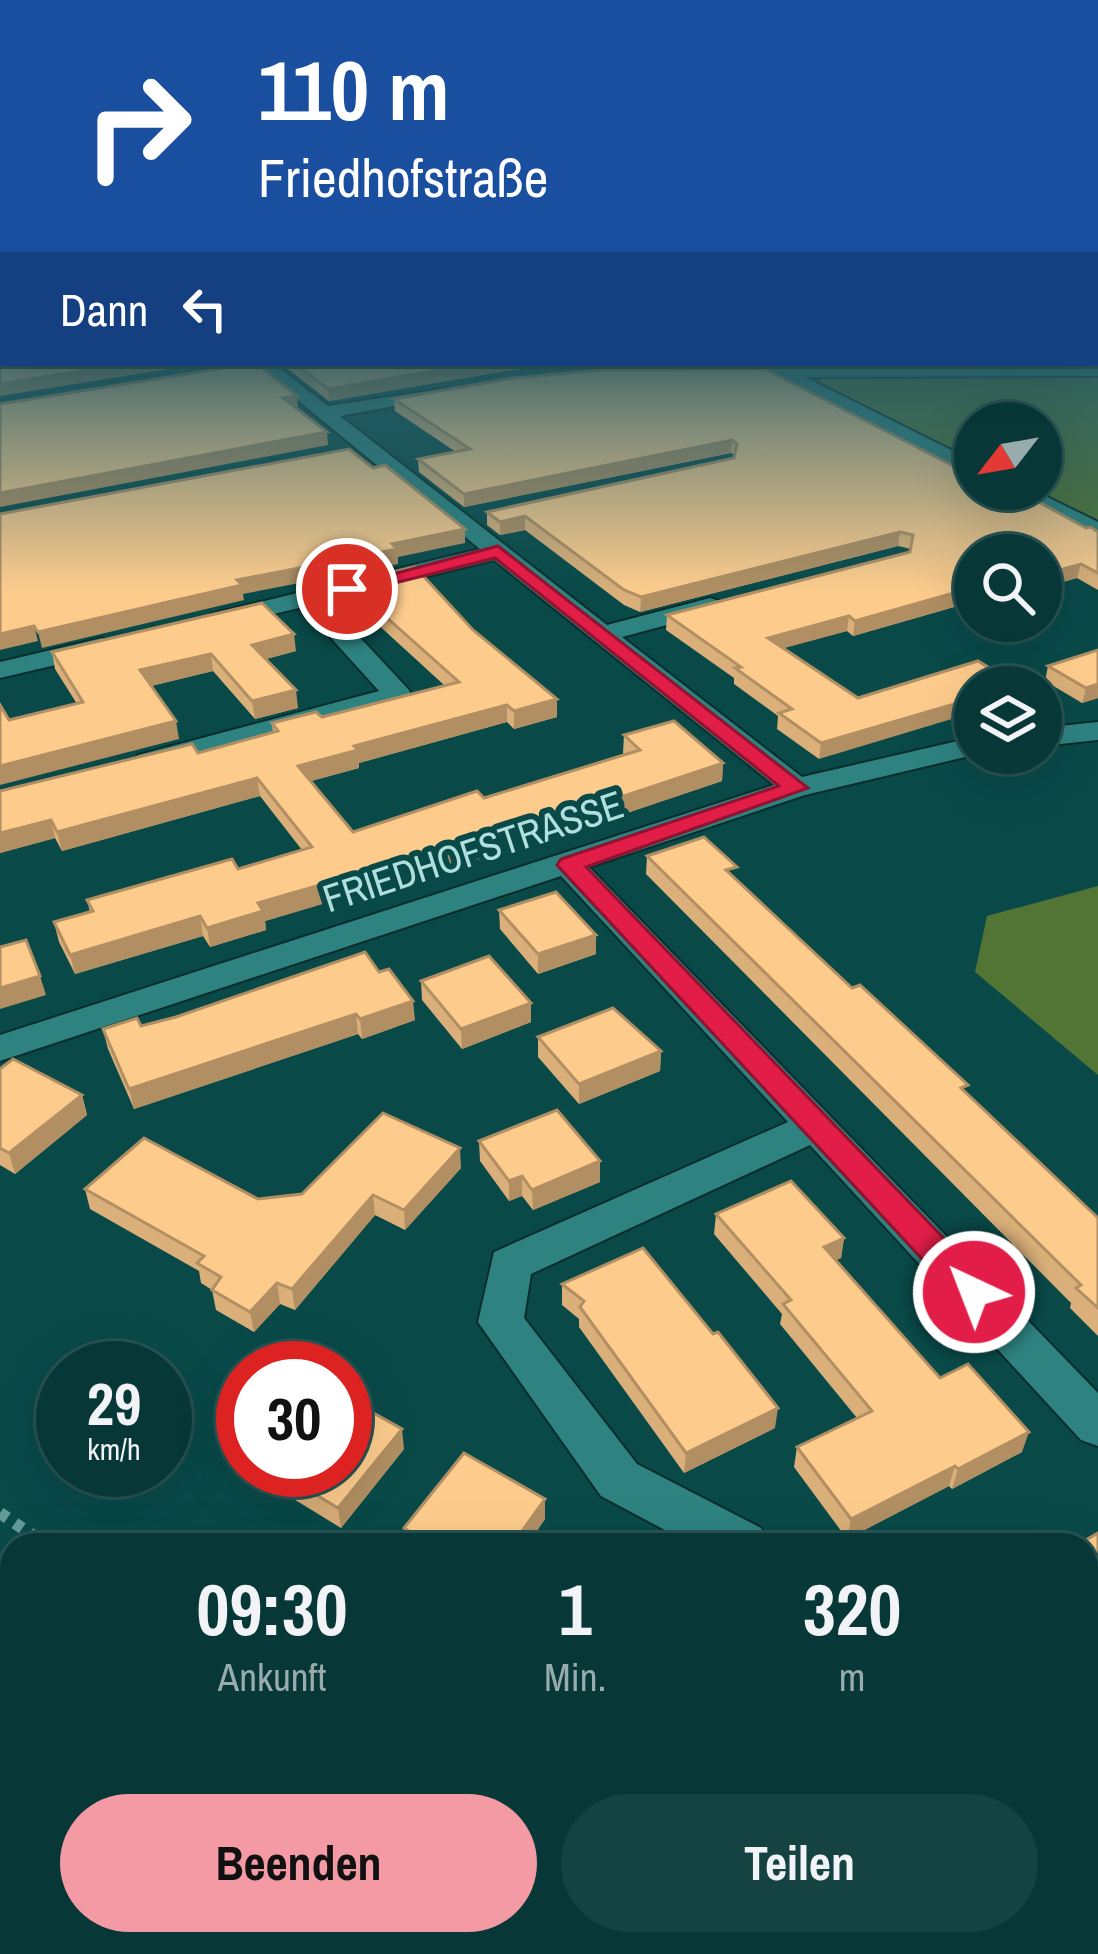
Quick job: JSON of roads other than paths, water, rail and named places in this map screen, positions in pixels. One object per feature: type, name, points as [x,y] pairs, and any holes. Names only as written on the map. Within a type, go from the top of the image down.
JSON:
[{"type":"street","points":[[320,410],[356,450],[469,517],[498,552],[796,788]]},
{"type":"street","points":[[324,413],[340,410]]},
{"type":"street","points":[[855,410],[954,460]]},
{"type":"street","points":[[1056,510],[1098,531]]},
{"type":"street","points":[[199,624],[498,552]]},
{"type":"street","points":[[110,770],[398,695],[309,598]]},
{"type":"street","points":[[603,634],[740,598]]},
{"type":"street","points":[[0,670],[132,639]]},
{"type":"street","points":[[1062,735],[1098,731]]},
{"type":"street","name":"FRIEDHOFSTRASSE","points":[[0,1048],[796,788],[954,751]]},
{"type":"street","points":[[569,865],[1098,1425]]},
{"type":"street","points":[[720,1533],[619,1480],[501,1322],[510,1264],[818,1125]]}]
